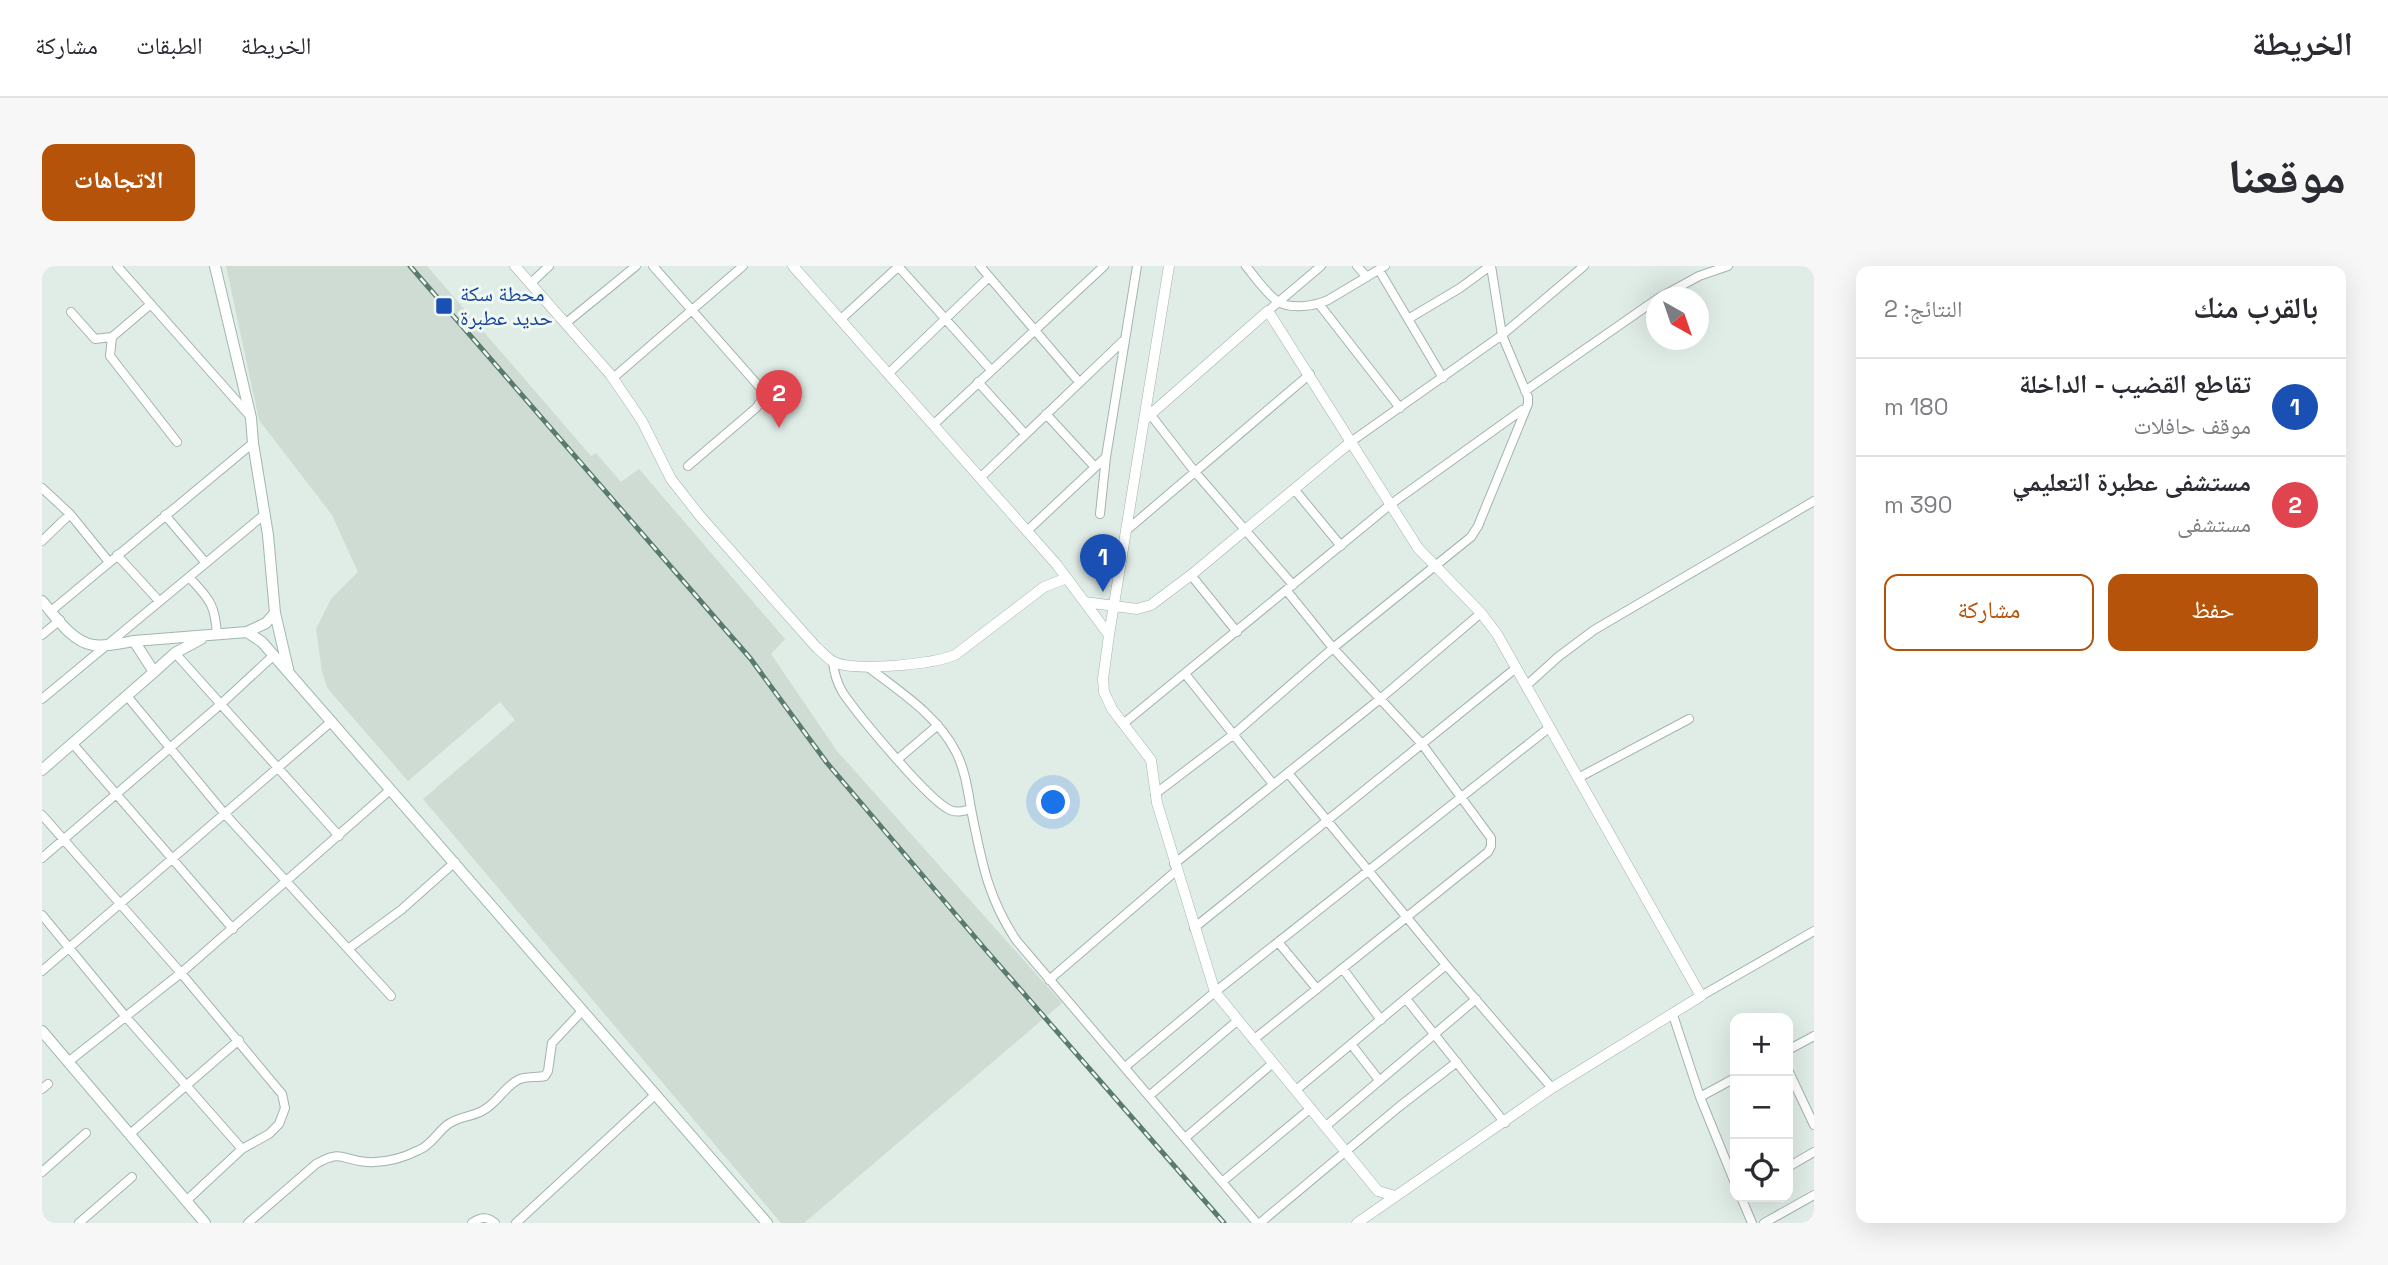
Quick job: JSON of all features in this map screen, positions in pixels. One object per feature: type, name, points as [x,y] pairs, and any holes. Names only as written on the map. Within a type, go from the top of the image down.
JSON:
[{"type":"main road","points":[[215,266],[251,418],[265,514],[275,613],[288,670]]},
{"type":"main road","points":[[42,601],[78,639],[93,645],[247,632],[266,623],[275,613]]},
{"type":"main road","points":[[247,632],[262,642],[288,670],[767,1223]]},
{"type":"main road","points":[[42,770],[175,653],[212,635]]},
{"type":"main road","points":[[134,641],[154,672]]},
{"type":"main road","points":[[42,1031],[205,1223]]},
{"type":"street","points":[[117,266],[251,418]]},
{"type":"street","points":[[515,266],[613,378],[642,421],[671,479],[769,595],[833,662],[868,667],[942,660],[955,655],[1044,587],[1067,579]]},
{"type":"street","points":[[531,283],[549,266]]},
{"type":"street","points":[[566,323],[636,266]]},
{"type":"street","points":[[653,266],[764,392],[756,408],[688,467]]},
{"type":"street","points":[[613,378],[743,266]]},
{"type":"street","points":[[793,266],[1057,565],[1109,635]]},
{"type":"street","points":[[840,320],[898,266],[991,370]]},
{"type":"street","points":[[980,266],[1079,382]]},
{"type":"street","points":[[933,425],[1104,266]]},
{"type":"street","points":[[1100,514],[1123,341],[1137,266]]},
{"type":"street","points":[[1169,266],[1147,417],[1109,635],[1104,692],[1123,724],[1151,760],[1155,794],[1175,868],[1215,992],[1378,1191],[1395,1196]]},
{"type":"street","points":[[1246,266],[1279,302],[1302,306],[1319,304],[1382,268],[1443,378]]},
{"type":"street","points":[[1147,417],[1321,266]]},
{"type":"street","points":[[1357,266],[1367,277]]},
{"type":"street","points":[[1123,724],[1391,504],[1528,404],[1502,335],[1490,266],[1460,288],[1408,319]]},
{"type":"street","points":[[1085,602],[1144,608],[1191,575],[1352,441],[1502,335],[1584,266]]},
{"type":"street","points":[[1678,287],[1699,276],[1728,266]]},
{"type":"street","points":[[888,374],[989,277]]},
{"type":"street","points":[[95,339],[112,337],[151,304]]},
{"type":"street","points":[[1319,304],[1400,408]]},
{"type":"street","points":[[1525,391],[1646,306]]},
{"type":"street","points":[[1268,311],[1418,548],[1481,613],[1497,634],[1701,996]]},
{"type":"street","points":[[71,312],[110,356],[177,442]]},
{"type":"street","points":[[110,356],[112,337]]},
{"type":"street","points":[[980,478],[1123,341]]},
{"type":"street","points":[[1128,528],[1310,374]]},
{"type":"street","points":[[978,382],[1025,434]]},
{"type":"street","points":[[1155,794],[1234,734],[1333,648],[1459,548],[1478,526],[1524,409]]},
{"type":"street","points":[[1046,414],[1094,467]]},
{"type":"street","points":[[1147,417],[1245,530],[1333,648],[1422,744],[1491,838],[1488,852],[1253,1040]]},
{"type":"street","points":[[51,611],[253,443]]},
{"type":"street","points":[[1027,531],[1106,457]]},
{"type":"street","points":[[42,488],[70,514],[109,562]]},
{"type":"street","points":[[1294,489],[1341,546]]},
{"type":"street","points":[[1526,686],[1594,629],[1814,501]]},
{"type":"street","points":[[42,541],[70,514]]},
{"type":"street","points":[[165,514],[205,562]]},
{"type":"street","points":[[42,699],[265,514]]},
{"type":"street","points":[[117,555],[159,601]]},
{"type":"street","points":[[1044,587],[1057,565]]},
{"type":"street","points":[[1191,575],[1237,632]]},
{"type":"street","points":[[189,577],[215,612],[212,635]]},
{"type":"street","points":[[1049,980],[1175,868],[1481,613]]},
{"type":"street","points":[[42,635],[60,620]]},
{"type":"street","points":[[175,653],[339,836]]},
{"type":"street","points":[[42,858],[274,655]]},
{"type":"street","points":[[833,662],[842,691],[898,759],[941,805],[957,812],[971,809]]},
{"type":"street","points":[[868,667],[897,688],[937,725],[956,752],[966,778],[983,867],[993,899],[1016,940],[1258,1223],[1457,1062]]},
{"type":"street","points":[[1194,928],[1516,668]]},
{"type":"street","points":[[1186,675],[1273,785]]},
{"type":"street","points":[[127,696],[224,813],[391,996]]},
{"type":"street","points":[[1578,779],[1689,719]]},
{"type":"street","points":[[42,971],[332,721]]},
{"type":"street","points":[[898,759],[937,725]]},
{"type":"street","points":[[1125,1068],[1215,992],[1550,727]]},
{"type":"street","points":[[73,744],[233,929]]},
{"type":"street","points":[[1289,773],[1446,965],[1552,1088]]},
{"type":"street","points":[[68,1062],[181,973],[390,790]]},
{"type":"street","points":[[42,815],[239,1040],[282,1094],[285,1108],[279,1124],[269,1134],[242,1149],[186,1201]]},
{"type":"street","points":[[348,949],[401,910],[455,862]]},
{"type":"street","points":[[42,915],[126,1017],[242,1149]]},
{"type":"street","points":[[1357,1223],[1552,1088],[1701,996],[1814,931]]},
{"type":"street","points":[[1278,942],[1317,989]]},
{"type":"street","points":[[1296,1090],[1446,965]]},
{"type":"street","points":[[1343,969],[1381,1020]]},
{"type":"street","points":[[1326,1126],[1476,999]]},
{"type":"street","points":[[1406,1000],[1505,1122]]},
{"type":"street","points":[[248,1223],[316,1164],[327,1158],[340,1155],[365,1162],[379,1162],[421,1150],[449,1124],[483,1111],[515,1081],[545,1076],[548,1072],[552,1043],[583,1010]]},
{"type":"street","points":[[1673,1015],[1700,1097],[1730,1171]]},
{"type":"street","points":[[1149,1096],[1237,1021]]},
{"type":"street","points":[[1793,1047],[1814,1036]]},
{"type":"street","points":[[130,1135],[239,1040]]},
{"type":"street","points":[[1351,1044],[1379,1080]]},
{"type":"street","points":[[1185,1138],[1273,1063]]},
{"type":"street","points":[[1791,1076],[1814,1125]]},
{"type":"street","points":[[1700,1097],[1730,1081]]},
{"type":"street","points":[[516,1223],[656,1094]]},
{"type":"street","points":[[1222,1182],[1311,1108]]},
{"type":"street","points":[[42,1172],[86,1133]]},
{"type":"street","points":[[1793,1164],[1814,1152]]},
{"type":"street","points":[[79,1223],[132,1177]]},
{"type":"street","points":[[1378,1191],[1378,1208]]},
{"type":"street","points":[[1764,1223],[1814,1195]]},
{"type":"street","points":[[1743,1202],[1752,1223]]},
{"type":"street","points":[[472,1223],[489,1218],[495,1223]]},
{"type":"shaded area","points":[[226,266],[427,266],[591,456],[596,453],[621,482],[639,469],[785,639],[771,654],[837,751],[1062,1003],[804,1223],[781,1223],[423,799],[515,720],[500,702],[408,781],[328,689],[322,672],[316,629],[331,599],[358,572],[332,515],[259,420]]},
{"type":"railway","points":[[410,266],[750,658],[827,763],[1224,1223]]},
{"type":"place","name":"محطة سكة حديد عطبرة","points":[[444,306]]},
{"type":"place","name":"مستشفى عطبرة التعليمي","points":[[779,428]]},
{"type":"place","name":"تقاطع القضيب - الداخلة","points":[[1103,592]]}]
